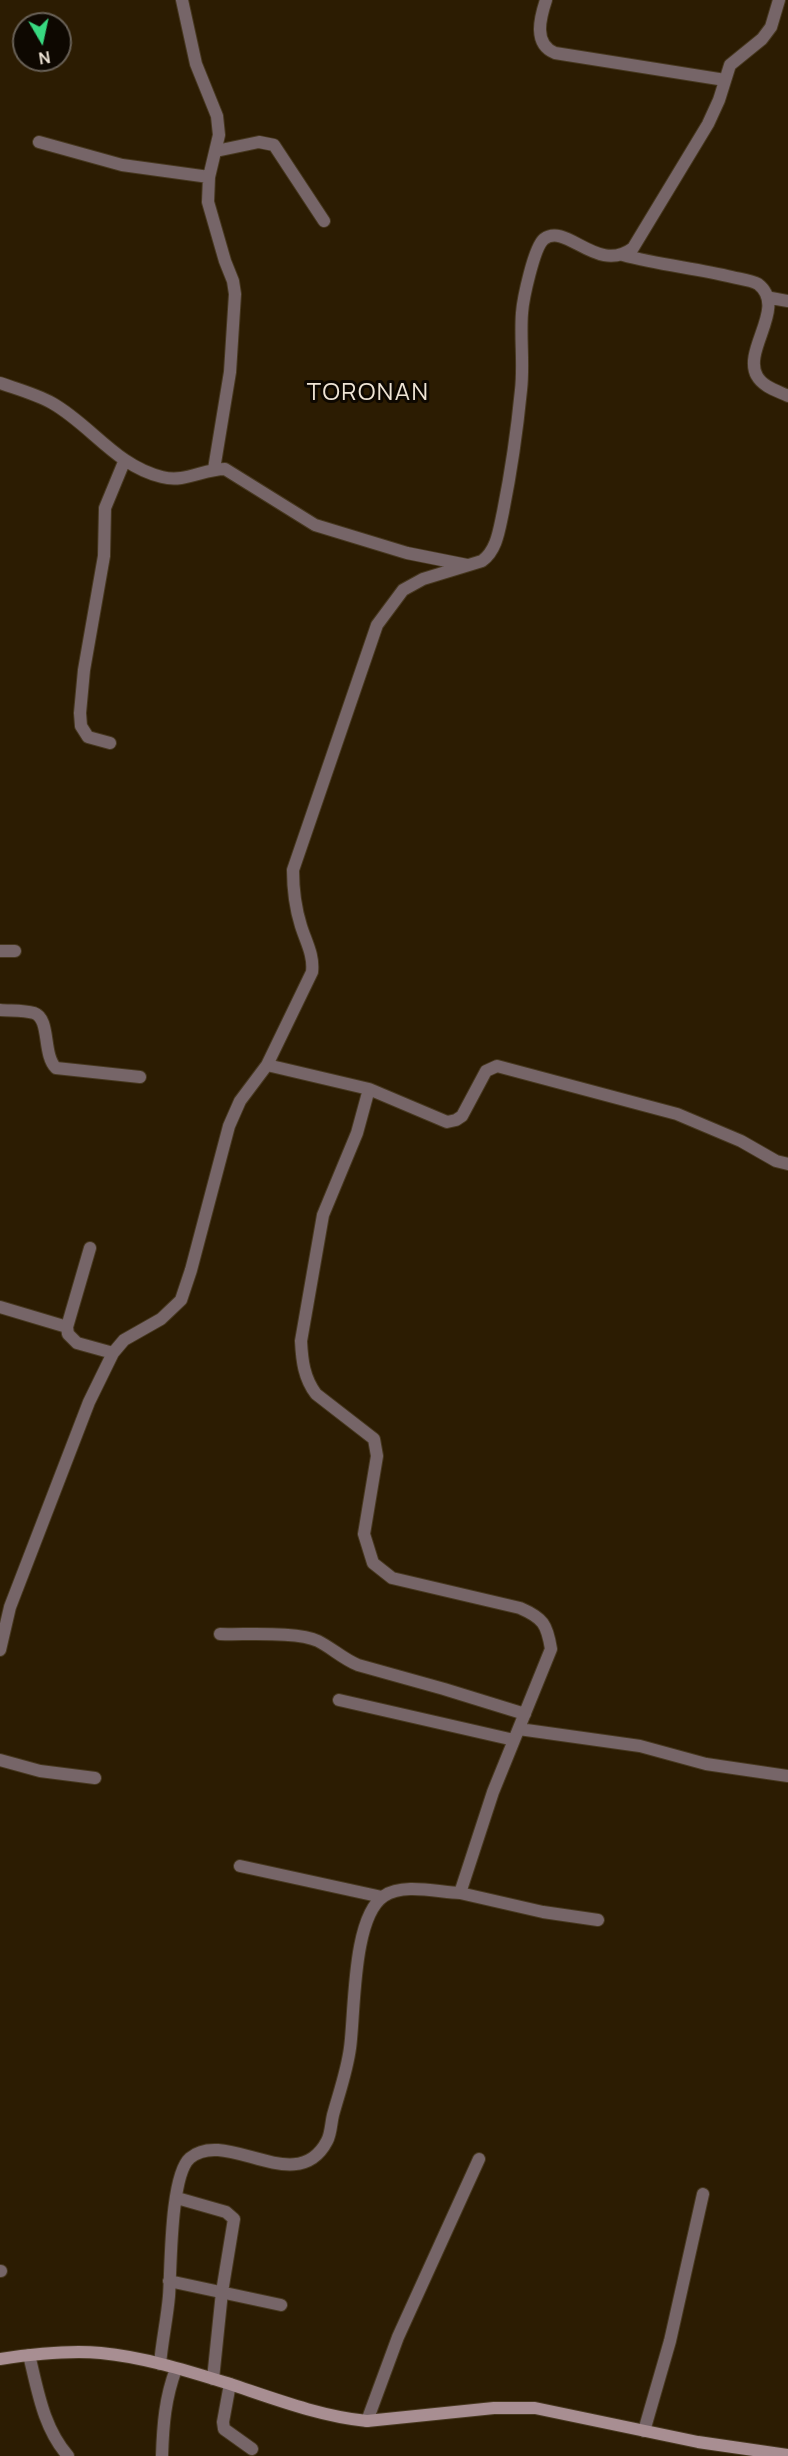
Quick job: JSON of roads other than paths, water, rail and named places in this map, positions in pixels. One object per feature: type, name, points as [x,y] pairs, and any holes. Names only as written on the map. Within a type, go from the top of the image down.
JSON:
[{"type":"street","points":[[182,0],[196,64],[217,117],[219,135],[209,177],[208,202],[235,294],[230,372],[214,469]]},
{"type":"street","points":[[546,0],[540,30],[547,50],[725,80]]},
{"type":"street","points":[[0,1650],[5,1606],[90,1402],[113,1353],[124,1340],[161,1319],[181,1299],[191,1270],[229,1126],[240,1101],[267,1065],[312,972],[313,959],[293,894],[293,870],[377,625],[403,590],[423,579],[471,565],[490,555],[499,529],[521,388],[522,311],[534,260],[542,241],[549,237],[559,237],[570,240],[591,252],[612,257],[623,255],[633,248],[708,124],[719,100],[730,65],[762,39],[781,8]]},
{"type":"street","points":[[39,142],[122,165],[209,177]]},
{"type":"street","points":[[216,151],[258,142],[274,145],[324,221]]},
{"type":"street","points":[[623,255],[654,263],[712,272],[758,284],[771,298],[774,309],[754,364],[756,375],[764,384],[788,396]]},
{"type":"street","points":[[771,298],[788,301]]},
{"type":"street","points":[[0,382],[51,402],[124,462],[162,477],[186,479],[214,469],[225,469],[315,525],[407,553],[471,565]]},
{"type":"street","points":[[110,743],[88,737],[81,726],[80,713],[84,670],[104,556],[105,508],[124,462]]},
{"type":"street","points":[[0,951],[15,951]]},
{"type":"street","points":[[0,1010],[36,1014],[41,1018],[44,1025],[47,1054],[56,1068],[140,1077]]},
{"type":"street","points":[[267,1065],[369,1089],[447,1122],[462,1116],[486,1071],[497,1065],[677,1114],[741,1141],[776,1161],[788,1164]]},
{"type":"street","points":[[369,1089],[357,1133],[323,1215],[301,1341],[302,1362],[309,1384],[316,1394],[374,1439],[376,1456],[364,1534],[373,1563],[392,1578],[519,1608],[536,1615],[548,1629],[551,1649],[493,1792],[460,1893]]},
{"type":"street","points":[[90,1248],[67,1327],[70,1338],[76,1342],[113,1353]]},
{"type":"street","points":[[0,1307],[67,1327]]},
{"type":"street","points":[[220,1634],[291,1636],[316,1640],[346,1660],[358,1665],[525,1714]]},
{"type":"street","points":[[339,1700],[516,1734],[640,1746],[706,1764],[788,1776]]},
{"type":"street","points":[[0,1760],[40,1771],[95,1778]]},
{"type":"street","points":[[240,1866],[382,1897]]},
{"type":"street","points":[[160,2364],[170,2281],[171,2235],[186,2162],[196,2154],[208,2150],[282,2165],[300,2164],[318,2154],[328,2140],[350,2050],[357,1964],[362,1934],[372,1910],[382,1897],[394,1891],[408,1890],[460,1893],[543,1912],[598,1920]]},
{"type":"street","points":[[367,2421],[398,2337],[479,2159]]},
{"type":"street","points":[[644,2431],[670,2341],[703,2194]]},
{"type":"street","points":[[177,2198],[226,2212],[234,2219],[222,2292],[213,2379]]},
{"type":"street","points":[[170,2281],[281,2305]]},
{"type":"street","points":[[0,2359],[29,2355],[101,2353],[176,2368],[295,2406],[345,2419],[367,2421],[494,2408],[535,2408],[698,2442],[788,2455]]},
{"type":"street","points":[[29,2355],[44,2418],[59,2446],[68,2456]]},
{"type":"street","points":[[162,2456],[163,2419],[168,2391],[176,2368]]},
{"type":"street","points":[[230,2384],[223,2422],[224,2429],[252,2449]]},
{"type":"district","name":"TORONAN","points":[[368,393]]}]
